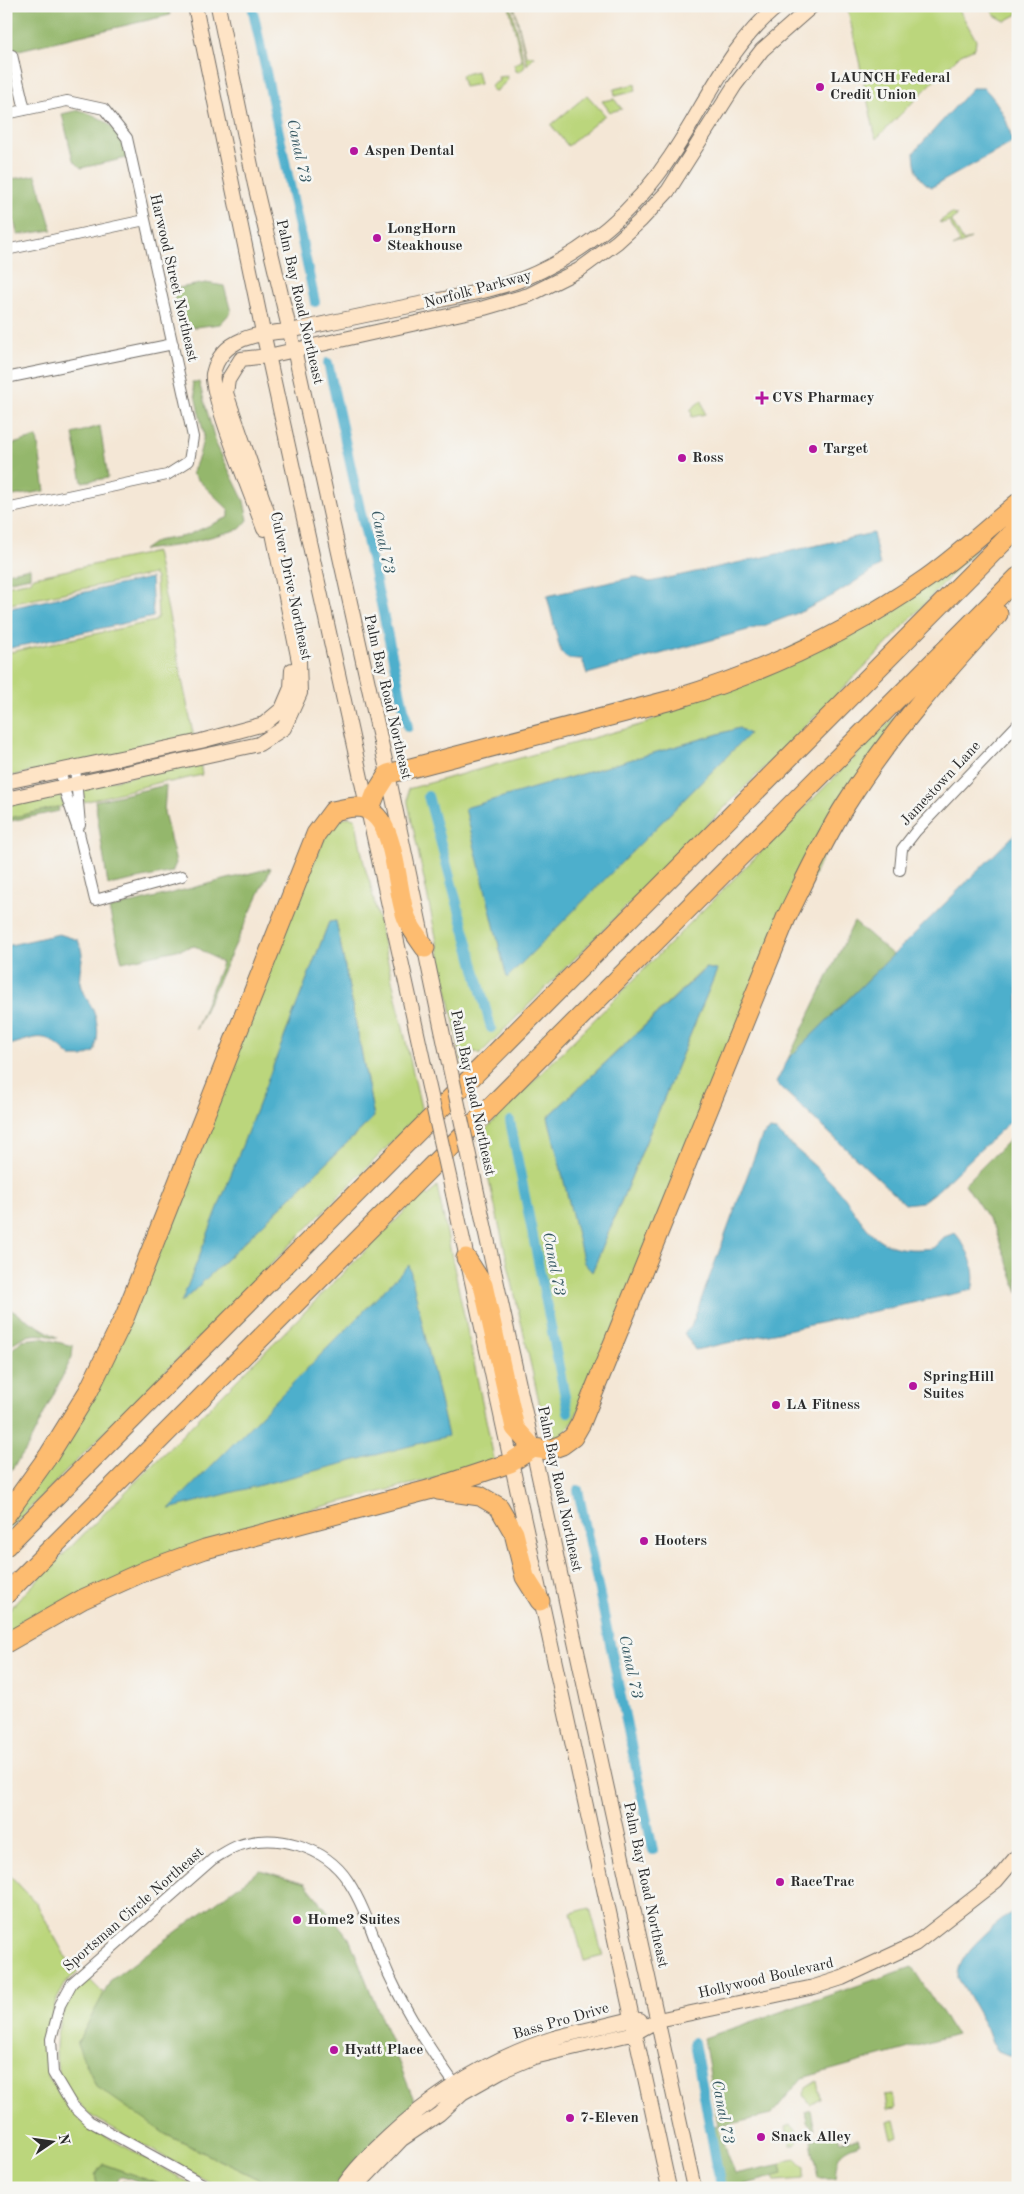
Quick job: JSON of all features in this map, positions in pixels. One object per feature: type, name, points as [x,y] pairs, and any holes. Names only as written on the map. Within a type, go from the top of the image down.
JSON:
[{"type":"highway","points":[[369,811],[376,793],[388,774],[720,686],[770,666],[825,640],[927,577],[1018,503]]},
{"type":"highway","points":[[6,1546],[1018,527]]},
{"type":"highway","points":[[6,1594],[1018,577]]},
{"type":"highway","points":[[466,1258],[483,1285],[515,1428],[533,1448],[548,1450],[562,1445],[573,1437],[581,1422],[786,918],[845,805],[927,692],[1018,593]]},
{"type":"highway","points":[[6,1515],[49,1455],[88,1392],[125,1316],[316,834],[333,811],[357,807],[369,811],[379,820],[389,838],[406,918],[425,948]]},
{"type":"highway","points":[[6,1643],[83,1599],[147,1570],[205,1549],[432,1489],[510,1463],[533,1448]]},
{"type":"highway","points":[[432,1489],[480,1496],[499,1507],[514,1533],[525,1577],[540,1601]]},
{"type":"main road","points":[[195,6],[268,356],[453,1194],[669,2188]]},
{"type":"main road","name":"Palm Bay Road Northeast","points":[[218,6],[255,185],[290,330],[388,774],[447,1054],[694,2188]]},
{"type":"main road","name":"Norfolk Parkway","points":[[290,330],[481,291],[525,278],[570,255],[605,231],[654,180],[672,156],[725,65],[746,37],[778,6]]},
{"type":"main road","name":"Norfolk Parkway","points":[[268,356],[484,308],[529,295],[579,270],[617,242],[661,198],[687,162],[735,85],[762,50],[812,6]]},
{"type":"main road","name":"Culver Drive Northeast","points":[[6,782],[237,733],[264,724],[282,709],[291,688],[292,668],[264,530],[219,405],[213,374],[224,353],[236,341],[263,332],[290,330]]},
{"type":"main road","name":"Culver Drive Northeast","points":[[6,799],[259,744],[284,728],[300,693],[300,661],[272,523],[226,394],[228,380],[242,359],[268,356]]},
{"type":"main road","name":"Hollywood Boulevard","points":[[658,2020],[814,1987],[861,1970],[915,1944],[996,1881],[1018,1855]]},
{"type":"main road","name":"Bass Pro Drive","points":[[355,2188],[402,2139],[439,2114],[462,2093],[501,2071],[534,2057],[658,2020]]},
{"type":"main road","name":"Bass Pro Drive","points":[[342,2188],[372,2152],[408,2118],[428,2102],[456,2086],[480,2068],[553,2038],[633,2026]]},
{"type":"street","points":[[6,114],[25,110],[12,55]]},
{"type":"street","name":"Harwood Street Northeast","points":[[6,509],[167,474],[189,461],[193,438],[127,138],[104,109],[67,101],[25,110]]},
{"type":"street","points":[[6,250],[145,220]]},
{"type":"street","points":[[6,378],[173,344]]},
{"type":"street","name":"Jamestown Lane","points":[[900,870],[902,849],[916,831],[1018,724]]},
{"type":"street","points":[[70,785],[75,767]]},
{"type":"street","points":[[61,770],[70,785],[95,900],[182,876]]},
{"type":"street","name":"Sportsman Circle Northeast","points":[[210,2188],[89,2121],[78,2110],[53,2073],[51,2039],[60,2005],[72,1983],[213,1859],[236,1846],[259,1841],[305,1846],[329,1860],[348,1880],[367,1918],[388,1974],[418,2032],[456,2086]]},
{"type":"green space","points":[[6,6],[168,6],[170,15],[6,53]]},
{"type":"green space","points":[[509,6],[511,6],[525,67],[519,72],[516,71],[514,64],[522,61]]},
{"type":"green space","points":[[514,6],[526,56],[534,56],[527,65]]},
{"type":"green space","points":[[847,6],[957,6],[976,40],[975,48],[961,54],[876,139]]},
{"type":"green space","points":[[990,6],[1018,6],[1018,14],[1005,21],[994,15]]},
{"type":"green space","points":[[477,71],[480,84],[464,87],[461,75]]},
{"type":"green space","points":[[507,76],[507,81],[496,91],[492,90],[491,85],[499,81],[498,77]]},
{"type":"green space","points":[[635,84],[636,91],[615,96],[614,89]]},
{"type":"green space","points":[[587,95],[605,115],[568,146],[551,125]]},
{"type":"green space","points":[[614,99],[622,109],[610,112],[602,101]]},
{"type":"green space","points":[[79,110],[105,121],[111,126],[120,139],[127,158],[81,168],[73,160],[62,114]]},
{"type":"green space","points":[[36,175],[52,230],[18,235],[6,193],[6,180]]},
{"type":"green space","points":[[952,213],[957,216],[951,220],[963,241],[971,239],[953,247],[960,242],[949,221],[939,222]]},
{"type":"green space","points":[[206,283],[224,286],[231,312],[220,324],[180,329],[173,289]]},
{"type":"green space","points":[[192,382],[199,382],[216,444],[244,501],[248,520],[240,529],[181,545],[143,550],[156,541],[185,536],[229,517],[229,510],[192,474],[204,435]]},
{"type":"green space","points":[[702,400],[705,414],[692,417],[691,409]]},
{"type":"green space","points":[[100,426],[108,478],[82,482],[73,434]]},
{"type":"green space","points":[[37,437],[45,491],[13,496],[6,465],[6,446]]},
{"type":"green space","points":[[977,548],[885,646],[479,1055],[475,1051],[463,1066],[408,803],[408,789],[647,723],[680,703],[701,696]],"holes":[[[739,728],[749,734],[507,977],[466,808]]]},
{"type":"green space","points":[[156,552],[194,738],[6,777],[6,653],[155,621],[158,617],[156,578],[153,574],[6,605],[6,586],[31,581],[34,577]]},
{"type":"green space","points":[[30,568],[30,577],[6,582],[6,573]]},
{"type":"green space","points":[[922,689],[854,785],[573,1422],[562,1435],[548,1441],[479,1136]],"holes":[[[705,968],[717,970],[592,1272],[548,1117]]]},
{"type":"green space","points":[[200,762],[202,775],[170,782],[165,781],[84,802],[82,787]]},
{"type":"green space","points":[[166,785],[164,812],[176,863],[172,872],[108,885],[95,801]]},
{"type":"green space","points":[[59,792],[64,806],[6,819],[6,804]]},
{"type":"green space","points":[[58,807],[59,811],[6,822],[6,819]]},
{"type":"green space","points":[[348,817],[355,818],[422,1112],[6,1532],[6,1523],[62,1444],[328,830],[340,820]],"holes":[[[336,921],[374,1117],[182,1302],[329,922]]]},
{"type":"green space","points":[[271,868],[196,1029],[222,963],[195,946],[122,962],[109,909]]},
{"type":"green space","points":[[854,922],[893,955],[788,1059]]},
{"type":"green space","points":[[1018,1131],[1018,1293],[995,1229],[965,1184]]},
{"type":"green space","points":[[437,1186],[495,1463],[297,1513],[274,1527],[242,1535],[6,1640],[6,1613],[424,1192],[428,1196]]},
{"type":"green space","points":[[6,1307],[58,1338],[30,1335],[6,1349]]},
{"type":"green space","points":[[41,1338],[73,1346],[72,1357],[26,1450],[6,1477],[6,1355],[22,1340]]},
{"type":"green space","points":[[260,1870],[305,1883],[349,1938],[416,2105],[336,2188],[277,2188],[165,2134],[96,2086],[77,2044],[111,1980]]},
{"type":"green space","points":[[6,1871],[37,1904],[70,1965],[79,1971],[67,1981],[55,2003],[46,2039],[48,2076],[67,2107],[86,2125],[199,2188],[170,2188],[103,2164],[95,2175],[98,2188],[6,2188]]},
{"type":"green space","points":[[590,1908],[603,1956],[584,1961],[571,1913]]},
{"type":"green space","points":[[912,1967],[956,2035],[802,2078],[771,2115],[718,2127],[735,2174],[781,2164],[783,2174],[743,2185],[743,2188],[718,2188],[708,2128],[718,2126],[704,2038]]},
{"type":"green space","points":[[87,1977],[104,1994],[77,2044],[165,2134],[277,2188],[220,2188],[93,2117],[77,2102],[60,2076],[56,2058],[56,2045],[65,2008],[78,1986]]},
{"type":"green space","points":[[817,2081],[820,2098],[810,2104],[804,2095],[806,2088]]},
{"type":"green space","points":[[893,2094],[895,2109],[887,2110],[885,2095]]},
{"type":"green space","points":[[811,2110],[815,2129],[807,2122],[805,2112]]},
{"type":"green space","points":[[895,2120],[899,2137],[892,2139],[888,2122]]},
{"type":"green space","points":[[791,2125],[796,2131],[797,2139],[796,2144],[790,2146],[786,2127]]},
{"type":"green space","points":[[837,2134],[840,2141],[858,2139],[860,2144],[847,2149],[840,2155],[835,2178],[818,2178],[811,2141],[817,2137]]},
{"type":"green space","points":[[797,2159],[804,2167],[804,2179],[776,2181],[773,2176],[783,2174],[781,2164]]},
{"type":"green space","points":[[103,2164],[170,2188],[157,2188],[123,2176],[119,2178],[115,2188],[98,2188],[95,2175]]},
{"type":"green space","points":[[123,2180],[147,2188],[119,2188]]},
{"type":"water","points":[[972,88],[984,88],[994,99],[1006,120],[1012,143],[932,187],[920,177],[915,163],[914,152]]},
{"type":"water","points":[[873,533],[880,566],[834,595],[803,611],[766,625],[587,674],[582,659],[568,659],[561,653],[547,596],[634,577],[650,582]]},
{"type":"water","points":[[151,578],[153,617],[6,649],[6,609]]},
{"type":"water","points":[[739,728],[749,734],[507,978],[465,808]]},
{"type":"water","points":[[1018,831],[1018,1114],[938,1190],[922,1202],[905,1204],[776,1083],[788,1059]]},
{"type":"water","points":[[336,921],[374,1117],[181,1303],[329,922]]},
{"type":"water","points":[[59,934],[78,940],[81,947],[81,986],[93,1010],[97,1026],[97,1041],[94,1052],[83,1057],[71,1057],[54,1042],[42,1038],[35,1038],[6,1046],[6,946]]},
{"type":"water","points":[[706,968],[717,970],[592,1272],[584,1263],[548,1117]]},
{"type":"water","points":[[770,1130],[776,1131],[825,1176],[844,1197],[871,1233],[882,1241],[894,1247],[911,1249],[933,1248],[944,1237],[955,1233],[971,1260],[974,1275],[972,1290],[695,1350],[684,1333],[691,1327],[762,1136]]},
{"type":"water","points":[[409,1265],[448,1436],[169,1509]]},
{"type":"water","points":[[1018,1907],[1018,2055],[1008,2055],[998,2051],[992,2043],[986,2027],[958,1978],[959,1968],[971,1948]]},
{"type":"waterway","name":"Canal 73","points":[[252,6],[315,302]]},
{"type":"waterway","name":"Canal 73","points":[[328,363],[408,727]]},
{"type":"waterway","name":"Canal 73","points":[[428,796],[491,1028]]},
{"type":"waterway","name":"Canal 73","points":[[510,1121],[568,1412]]},
{"type":"waterway","name":"Canal 73","points":[[578,1490],[653,1850]]},
{"type":"waterway","name":"Canal 73","points":[[694,2042],[721,2188]]},
{"type":"place","name":"LAUNCH Federal Credit Union","points":[[820,87]]},
{"type":"place","name":"Aspen Dental","points":[[354,151]]},
{"type":"place","name":"LongHorn Steakhouse","points":[[377,238]]},
{"type":"place","name":"CVS Pharmacy","points":[[762,398]]},
{"type":"place","name":"Target","points":[[813,449]]},
{"type":"place","name":"Ross","points":[[682,458]]},
{"type":"place","name":"SpringHill Suites","points":[[913,1386]]},
{"type":"place","name":"LA Fitness","points":[[776,1405]]},
{"type":"place","name":"Hooters","points":[[644,1541]]},
{"type":"place","name":"RaceTrac","points":[[780,1882]]},
{"type":"place","name":"Home2 Suites","points":[[297,1920]]},
{"type":"place","name":"Hyatt Place","points":[[334,2050]]},
{"type":"place","name":"7-Eleven","points":[[570,2118]]},
{"type":"place","name":"Snack Alley","points":[[761,2137]]}]
